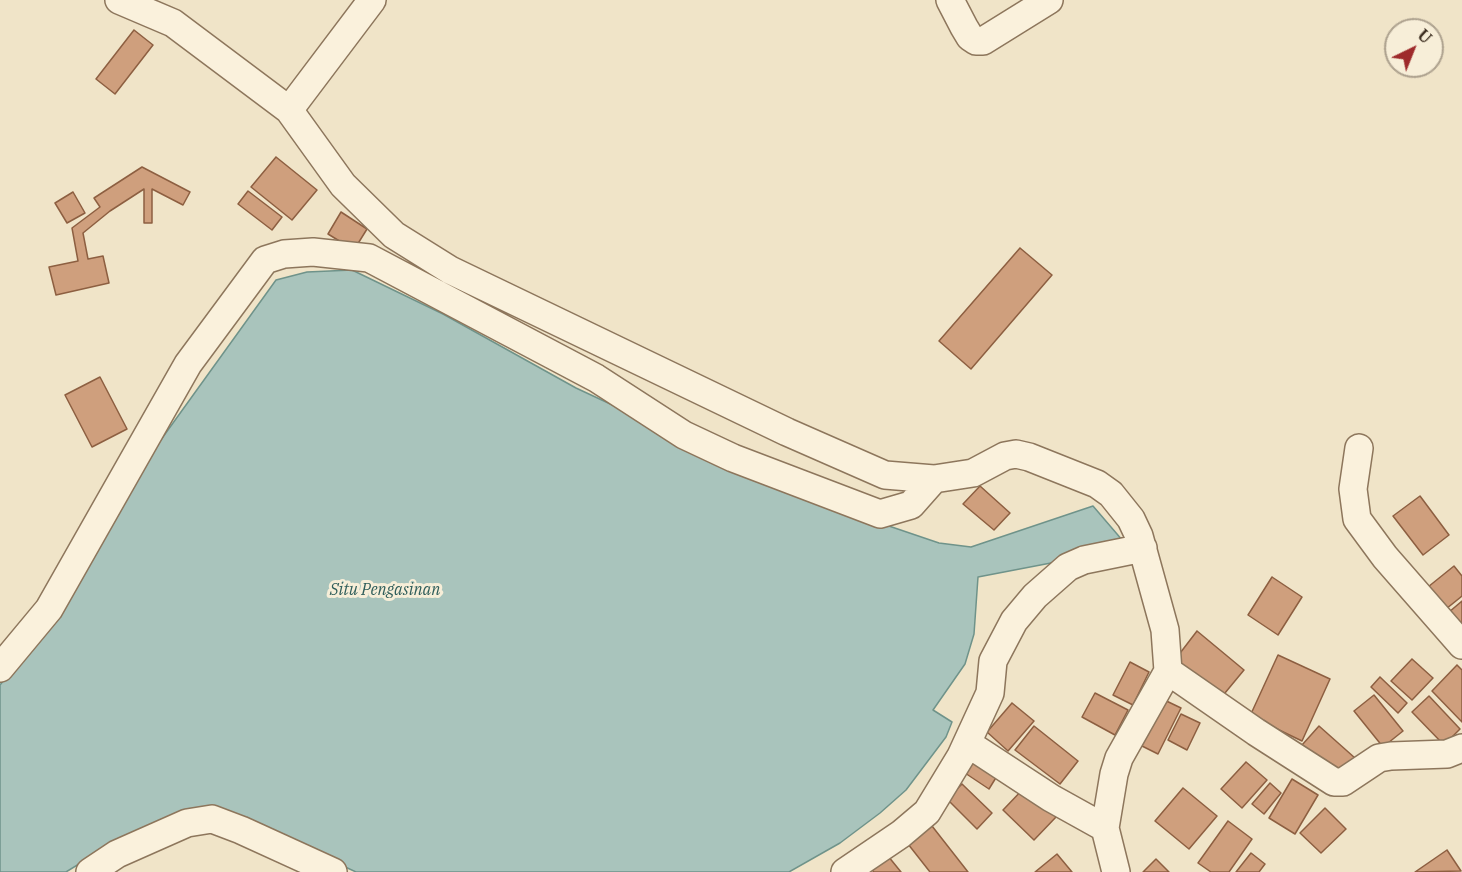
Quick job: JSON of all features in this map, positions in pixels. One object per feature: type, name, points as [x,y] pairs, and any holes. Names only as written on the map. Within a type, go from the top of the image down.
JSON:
[{"type":"street","points":[[119,0],[173,23],[289,110],[343,184],[369,210],[394,234],[450,270],[797,437],[885,475],[934,479],[973,473],[1005,456],[1016,454],[1097,484],[1111,494],[1131,519],[1143,548],[1165,630],[1168,671],[1119,758],[1110,792],[1105,828],[1116,872]]},
{"type":"street","points":[[289,110],[372,0]]},
{"type":"street","points":[[950,0],[970,37],[976,41],[983,41],[1049,0]]},
{"type":"street","points":[[0,668],[49,609],[188,364],[265,260],[284,254],[313,252],[369,258],[596,378],[684,435],[733,458],[880,514],[911,505],[934,479]]},
{"type":"street","points":[[1359,448],[1353,489],[1357,519],[1385,557],[1462,645]]},
{"type":"street","points":[[845,872],[901,834],[927,812],[967,743],[990,693],[993,662],[1014,621],[1035,596],[1068,567],[1084,560],[1143,548]]},
{"type":"street","points":[[1168,671],[1334,782],[1343,782],[1379,758],[1447,754],[1462,748]]},
{"type":"street","points":[[967,743],[1051,798],[1105,828]]},
{"type":"street","points":[[90,872],[117,854],[187,823],[212,819],[333,872]]},
{"type":"water","name":"Situ Pengasinan","points":[[352,270],[443,314],[576,388],[827,505],[939,543],[971,547],[1093,506],[1129,548],[978,577],[974,634],[965,664],[933,710],[952,722],[946,737],[906,790],[880,813],[840,843],[789,872],[356,872],[246,821],[115,842],[66,872],[0,872],[0,685],[72,595],[155,448],[276,280],[307,272]]},
{"type":"building","points":[[134,30],[153,45],[115,94],[96,79]]},
{"type":"building","points":[[276,157],[317,190],[292,220],[251,187]]},
{"type":"building","points":[[142,167],[190,192],[183,205],[152,189],[152,223],[144,223],[144,189],[110,211],[83,233],[88,259],[103,256],[109,283],[56,295],[49,267],[78,261],[72,228],[100,207],[94,198]]},
{"type":"building","points":[[248,191],[282,217],[272,230],[238,204]]},
{"type":"building","points":[[73,192],[85,213],[67,223],[55,203]]},
{"type":"building","points":[[341,212],[367,229],[354,250],[328,234]]},
{"type":"building","points":[[1020,248],[1052,275],[971,369],[939,341]]},
{"type":"building","points":[[100,377],[127,429],[92,447],[65,395]]},
{"type":"building","points":[[980,486],[1010,513],[994,530],[963,504]]},
{"type":"building","points":[[1420,496],[1449,535],[1423,555],[1393,516]]},
{"type":"building","points":[[1454,566],[1462,576],[1462,596],[1441,613],[1423,591]]},
{"type":"building","points":[[1272,577],[1302,597],[1278,635],[1248,615]]},
{"type":"building","points":[[1462,601],[1462,637],[1442,618]]},
{"type":"building","points":[[1197,631],[1244,670],[1220,699],[1174,661]]},
{"type":"building","points":[[1278,655],[1330,679],[1302,741],[1250,716]]},
{"type":"building","points":[[1412,659],[1433,678],[1412,700],[1391,681]]},
{"type":"building","points":[[1130,662],[1149,672],[1133,705],[1113,695]]},
{"type":"building","points":[[1457,665],[1462,670],[1462,722],[1432,691]]},
{"type":"building","points":[[1380,677],[1407,703],[1398,713],[1371,687]]},
{"type":"building","points":[[1095,693],[1128,710],[1115,735],[1082,717]]},
{"type":"building","points":[[1374,695],[1403,731],[1383,747],[1354,711]]},
{"type":"building","points":[[1156,696],[1181,708],[1158,754],[1134,742]]},
{"type":"building","points":[[1429,696],[1460,729],[1444,745],[1412,712]]},
{"type":"building","points":[[1012,703],[1034,721],[1008,751],[987,732]]},
{"type":"building","points":[[1181,714],[1200,723],[1187,750],[1168,740]]},
{"type":"building","points":[[1034,726],[1078,761],[1060,784],[1015,750]]},
{"type":"building","points":[[1319,726],[1355,758],[1338,777],[1302,745]]},
{"type":"building","points":[[973,761],[997,776],[989,789],[965,773]]},
{"type":"building","points":[[1246,762],[1267,780],[1242,808],[1221,789]]},
{"type":"building","points":[[1292,779],[1318,795],[1295,834],[1269,818]]},
{"type":"building","points":[[1270,783],[1281,793],[1264,814],[1252,804]]},
{"type":"building","points":[[962,784],[992,813],[977,829],[947,799]]},
{"type":"building","points":[[1026,786],[1057,816],[1034,840],[1003,810]]},
{"type":"building","points":[[1183,788],[1217,816],[1189,849],[1155,821]]},
{"type":"building","points":[[1325,808],[1346,829],[1321,853],[1300,833]]},
{"type":"building","points":[[1228,821],[1252,839],[1229,872],[1211,872],[1198,863]]},
{"type":"building","points":[[932,826],[968,872],[930,872],[908,844]]},
{"type":"building","points":[[1447,850],[1461,871],[1415,872]]},
{"type":"building","points":[[1251,853],[1265,864],[1259,872],[1236,872]]},
{"type":"building","points":[[1057,854],[1072,872],[1035,872]]},
{"type":"building","points":[[888,856],[901,872],[874,872],[872,870]]},
{"type":"building","points":[[1156,859],[1169,872],[1143,872]]}]
